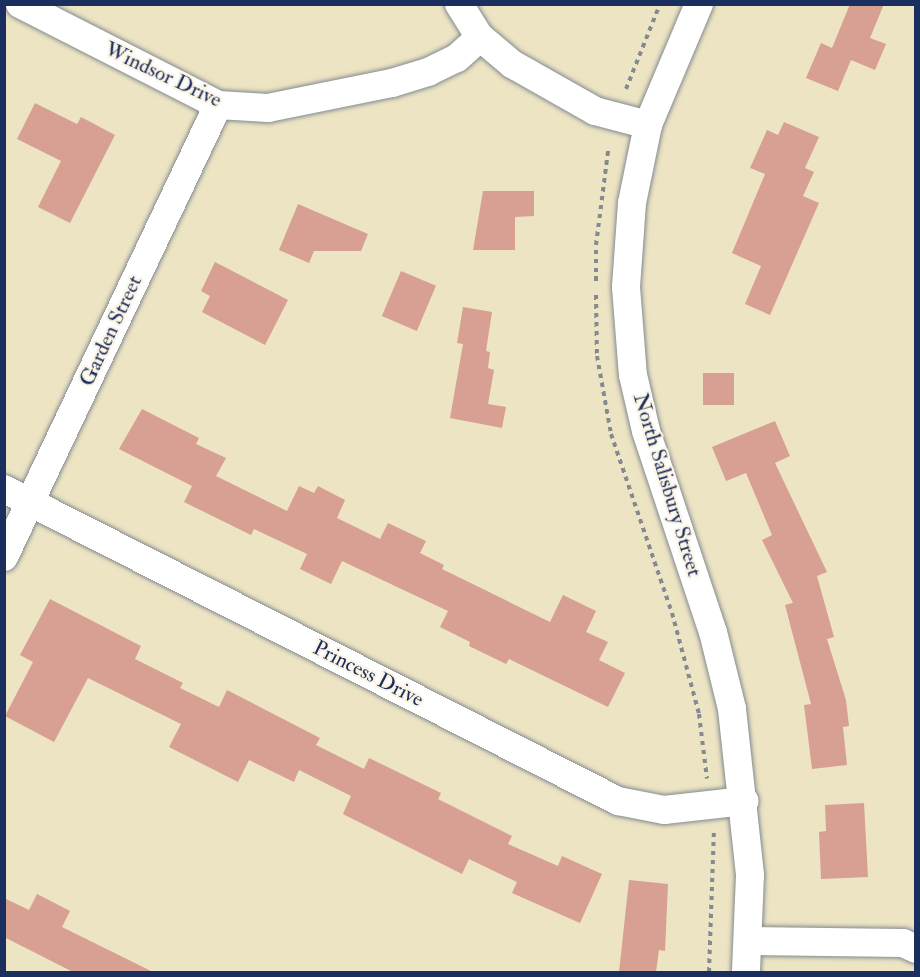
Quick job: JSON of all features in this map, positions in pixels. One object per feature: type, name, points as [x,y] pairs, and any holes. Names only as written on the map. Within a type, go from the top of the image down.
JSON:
[{"type":"street","name":"Windsor Drive","points":[[20,4],[218,105],[268,108],[392,83],[428,72],[457,58],[480,37]]},
{"type":"street","points":[[459,4],[480,37],[512,64],[553,90],[595,111],[648,125]]},
{"type":"street","name":"North Salisbury Street","points":[[699,4],[648,125],[632,203],[627,277],[633,375],[646,432],[713,632],[732,709],[744,801],[750,875],[746,972]]},
{"type":"street","name":"Garden Street","points":[[4,557],[218,105]]},
{"type":"street","name":"Princess Drive","points":[[4,489],[618,801],[664,810],[711,807],[744,801]]},
{"type":"street","points":[[749,941],[903,944],[915,949]]},
{"type":"path","points":[[626,89],[660,4]]},
{"type":"path","points":[[608,151],[596,245],[597,356],[610,434],[672,613],[696,703],[716,844],[709,972]]},
{"type":"building","points":[[850,4],[884,4],[870,38],[886,44],[875,70],[851,60],[838,91],[806,78],[821,43],[832,48]]},
{"type":"building","points":[[35,103],[77,124],[81,117],[115,135],[70,223],[38,207],[61,161],[17,139]]},
{"type":"building","points":[[784,122],[819,137],[805,168],[814,172],[803,196],[819,203],[770,315],[745,304],[761,266],[732,253],[765,174],[750,168],[767,130],[778,135]]},
{"type":"building","points":[[483,191],[534,191],[534,216],[515,217],[515,250],[473,250]]},
{"type":"building","points":[[298,204],[368,234],[361,251],[314,251],[309,263],[279,250]]},
{"type":"building","points":[[215,262],[288,300],[265,345],[202,312],[210,296],[201,291]]},
{"type":"building","points":[[401,271],[436,286],[417,331],[382,316]]},
{"type":"building","points":[[463,307],[492,312],[486,351],[490,352],[488,368],[494,370],[488,404],[506,407],[502,428],[450,418],[463,344],[457,343]]},
{"type":"building","points":[[703,373],[734,373],[734,405],[703,405]]},
{"type":"building","points":[[142,409],[199,438],[196,444],[226,458],[216,476],[287,511],[299,486],[314,493],[318,486],[345,500],[337,518],[380,539],[388,523],[426,541],[420,553],[444,565],[442,569],[550,622],[563,595],[596,611],[586,632],[608,642],[599,660],[625,673],[608,707],[509,659],[506,664],[469,646],[470,642],[440,627],[448,611],[342,561],[331,584],[300,569],[307,554],[254,529],[251,535],[184,502],[192,486],[119,449]]},
{"type":"building","points":[[775,421],[790,456],[775,463],[827,572],[817,576],[834,637],[827,639],[846,700],[849,726],[843,727],[847,765],[812,769],[804,705],[811,704],[785,605],[793,603],[762,540],[772,535],[746,473],[726,481],[712,447]]},
{"type":"building","points":[[50,599],[141,646],[135,659],[183,683],[180,688],[219,707],[227,690],[320,738],[316,745],[364,769],[369,758],[441,793],[438,799],[512,836],[508,844],[558,866],[562,856],[602,874],[580,923],[512,893],[517,882],[469,859],[462,874],[343,814],[351,796],[299,770],[294,782],[249,760],[238,782],[169,747],[181,724],[88,678],[54,742],[5,716],[33,662],[20,655]]},
{"type":"building","points":[[864,803],[868,877],[821,879],[819,832],[826,831],[825,805]]},
{"type":"building","points":[[629,880],[668,884],[665,951],[659,950],[656,972],[619,972]]},
{"type":"building","points":[[37,894],[70,911],[62,927],[153,972],[73,972],[4,937],[4,898],[29,910]]}]
